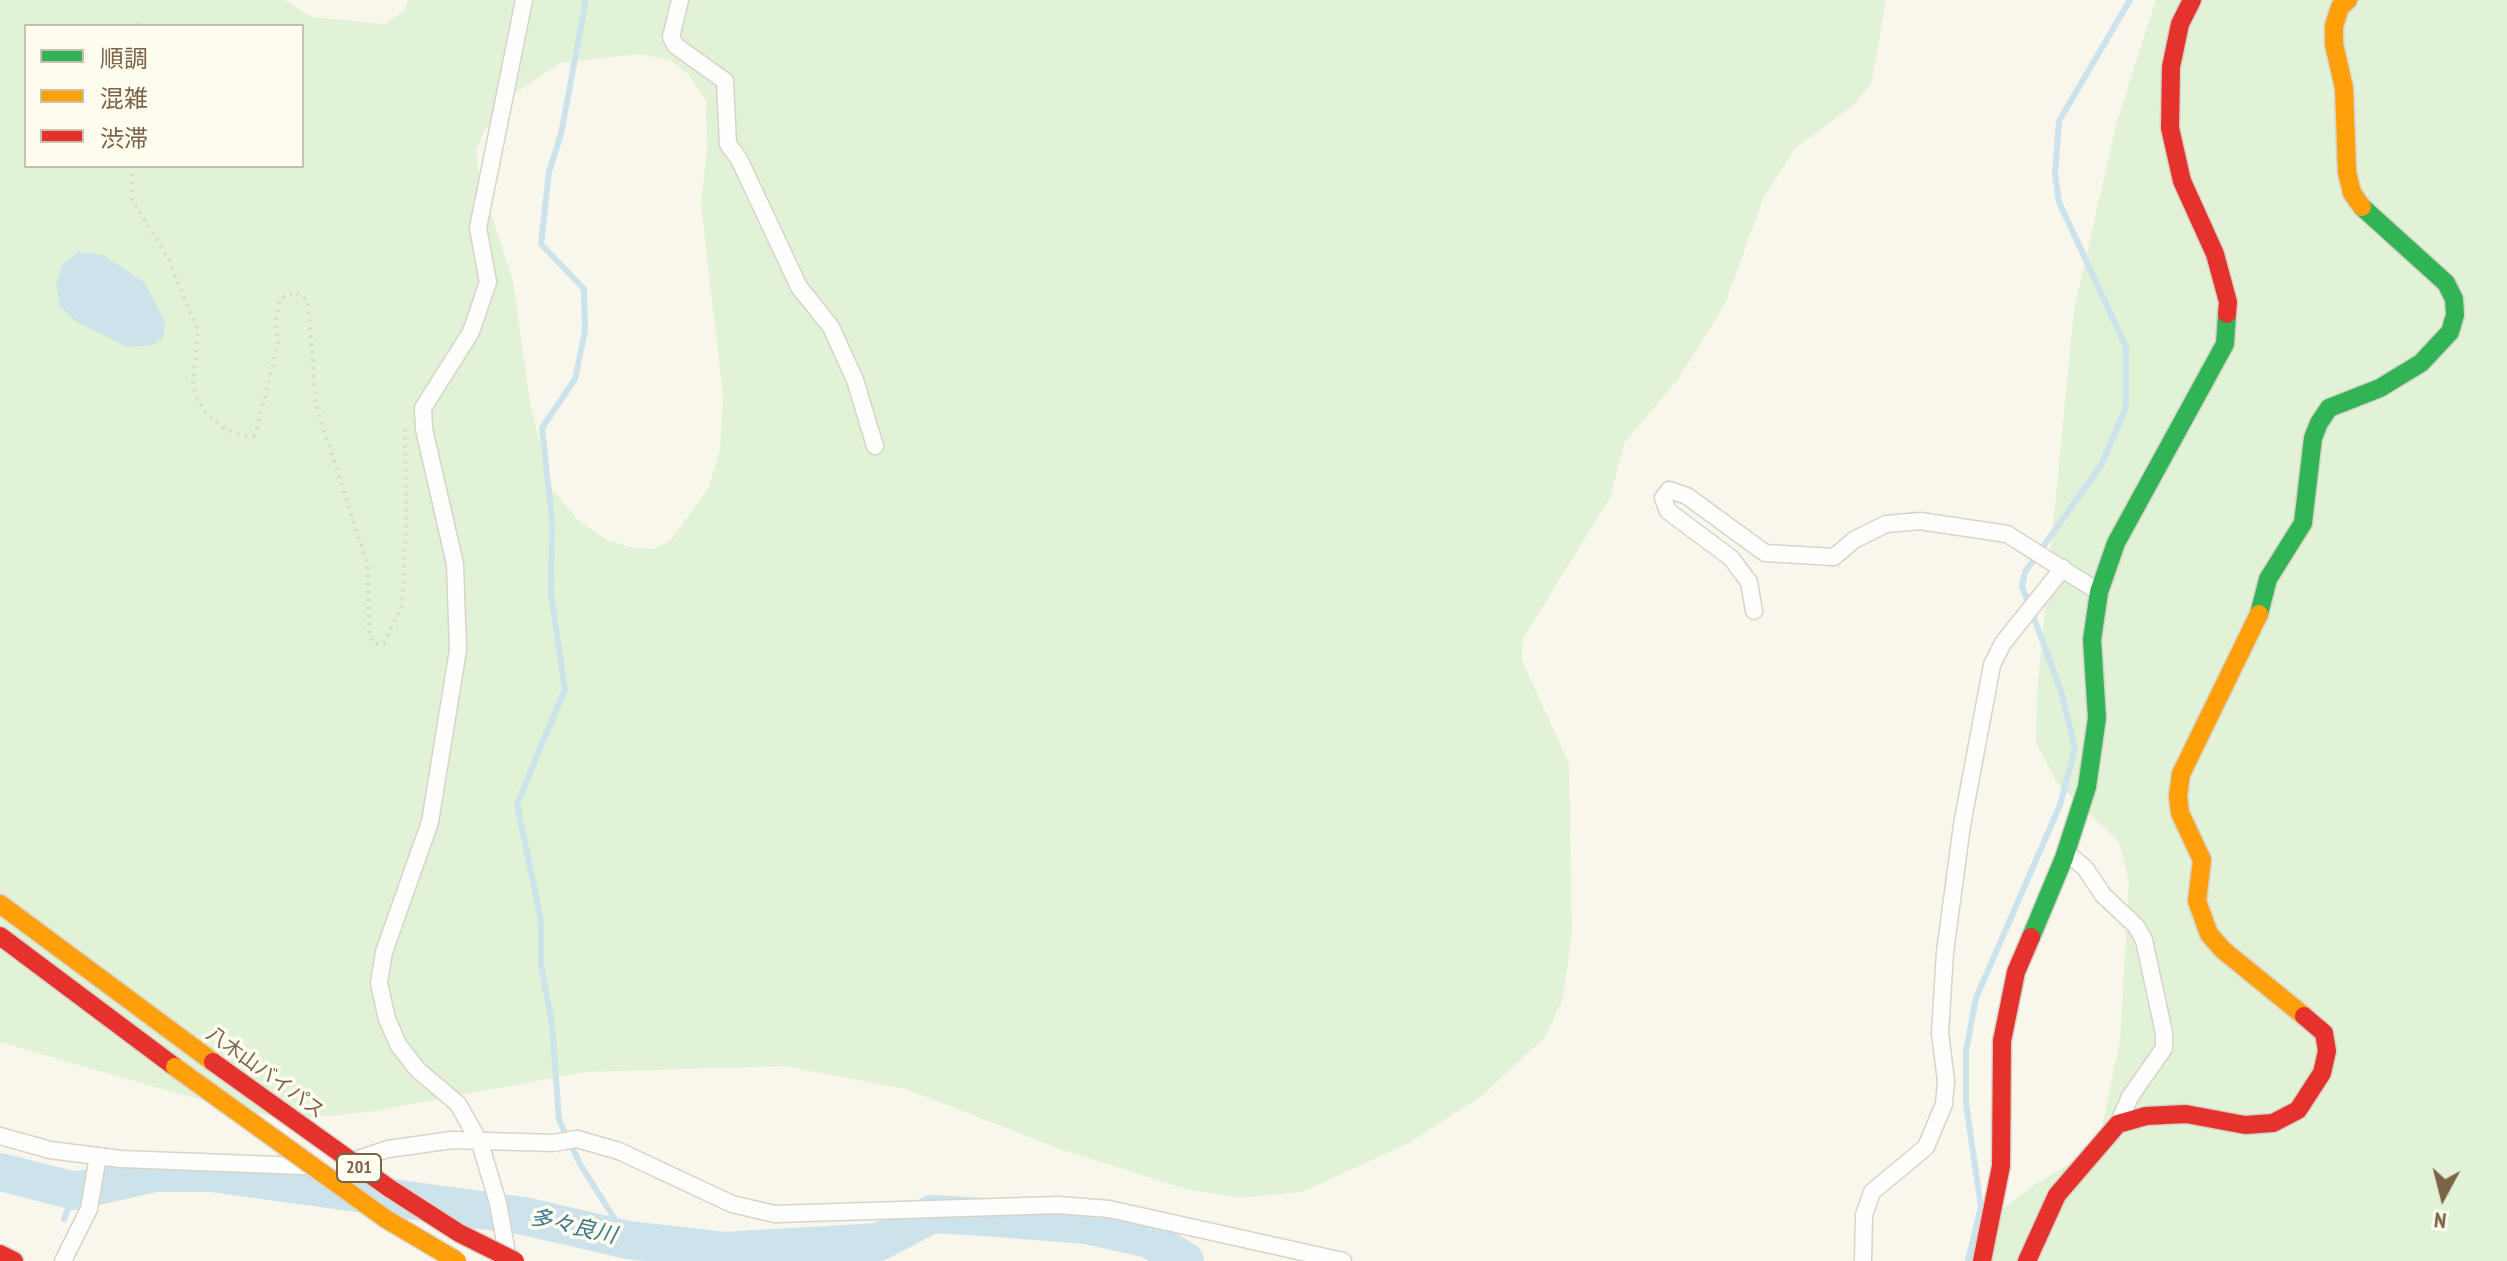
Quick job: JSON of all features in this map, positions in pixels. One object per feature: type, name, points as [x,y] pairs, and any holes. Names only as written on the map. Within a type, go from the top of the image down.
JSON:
[{"type":"main road","points":[[1982,1261],[2001,1166],[2002,1041],[2016,972],[2066,852],[2087,787],[2097,718],[2092,640],[2099,592],[2116,543],[2225,344],[2228,302],[2215,254],[2182,181],[2170,128],[2171,67],[2180,24],[2192,0]]},
{"type":"main road","points":[[2027,1261],[2057,1195],[2118,1124],[2146,1116],[2186,1114],[2245,1125],[2273,1123],[2298,1110],[2322,1073],[2327,1051],[2324,1033],[2309,1017],[2223,950],[2209,934],[2197,901],[2202,860],[2180,813],[2178,796],[2181,774],[2257,624],[2268,579],[2303,523],[2313,438],[2319,423],[2329,408],[2380,388],[2421,363],[2450,332],[2455,315],[2454,299],[2446,283],[2366,212],[2352,193],[2347,172],[2344,88],[2334,44],[2334,26],[2340,7],[2348,0]]},
{"type":"main road","name":"八木山バイパス","points":[[0,904],[389,1188],[459,1233],[512,1261]]},
{"type":"main road","name":"201","points":[[0,936],[386,1219],[457,1261]]},
{"type":"main road","points":[[0,1254],[14,1261]]},
{"type":"street","points":[[512,1261],[480,1143],[458,1104],[418,1070],[399,1046],[387,1019],[379,983],[384,952],[430,822],[458,650],[455,564],[423,408],[471,332],[488,282],[478,228],[524,0]]},
{"type":"street","points":[[680,0],[671,37],[676,46],[725,81],[728,144],[739,159],[799,287],[831,327],[855,380],[875,446]]},
{"type":"street","points":[[1754,611],[1749,582],[1731,558],[1668,511],[1663,498],[1669,490],[1687,496],[1765,553],[1834,557],[1854,540],[1886,524],[1920,521],[2007,534],[2099,592]]},
{"type":"street","points":[[1863,1261],[1864,1215],[1872,1192],[1926,1147],[1938,1128],[1944,1104],[1946,1081],[1940,1033],[1947,936],[1962,825],[1992,665],[2003,643],[2063,568]]},
{"type":"street","points":[[2066,852],[2085,868],[2103,895],[2136,926],[2144,940],[2164,1033],[2164,1048],[2130,1097],[2118,1124]]},
{"type":"street","points":[[0,1136],[50,1150],[98,1156],[282,1163],[323,1169],[388,1149],[452,1140],[553,1143],[577,1139],[619,1151],[732,1204],[775,1214],[1058,1205],[1109,1209],[1343,1261]]},
{"type":"street","points":[[63,1261],[89,1209],[98,1156]]},
{"type":"path","points":[[133,168],[132,199],[168,258],[198,332],[193,383],[196,396],[204,411],[227,430],[254,435],[278,344],[276,319],[280,299],[295,292],[308,301],[316,406],[368,565],[369,634],[374,644],[384,643],[402,606],[406,528],[403,432],[405,422],[423,416]]},
{"type":"green space","points":[[0,0],[284,0],[312,17],[384,24],[404,11],[409,0],[1886,0],[1872,81],[1856,103],[1794,149],[1763,199],[1725,304],[1679,378],[1624,443],[1610,498],[1523,638],[1522,660],[1569,764],[1572,931],[1563,998],[1545,1037],[1484,1094],[1409,1143],[1302,1192],[1239,1198],[1186,1189],[1060,1149],[906,1089],[784,1066],[585,1072],[369,1112],[287,1120],[179,1094],[0,1042]],"holes":[[[639,54],[670,60],[689,75],[706,100],[707,149],[701,204],[723,396],[720,449],[709,487],[672,539],[654,549],[633,548],[605,539],[577,519],[552,489],[530,403],[513,281],[479,177],[476,152],[483,133],[511,96],[560,63]]]},
{"type":"green space","points":[[2156,0],[2507,0],[2507,1261],[1965,1261],[1966,1252],[1985,1222],[2034,1185],[2082,1156],[2101,1131],[2120,1041],[2129,882],[2119,842],[2057,783],[2036,742],[2037,692],[2074,310],[2117,121]]},
{"type":"water","points":[[78,252],[103,255],[145,283],[165,322],[163,338],[153,345],[127,347],[75,321],[60,306],[56,285],[62,265]]},
{"type":"waterway","points":[[586,0],[561,134],[549,172],[541,244],[584,289],[585,331],[575,379],[542,428],[552,520],[551,594],[565,689],[517,804],[541,921],[541,964],[552,1024],[559,1120],[580,1164],[628,1240]]},
{"type":"waterway","points":[[1968,1261],[1981,1207],[1966,1104],[1966,1051],[1976,998],[2060,805],[2075,748],[2061,691],[2022,586],[2025,572],[2102,464],[2126,407],[2126,347],[2059,202],[2055,174],[2059,121],[2130,0]]},
{"type":"waterway","name":"多々良川","points":[[0,1172],[75,1191],[155,1173],[211,1173],[524,1216],[628,1240],[724,1251],[879,1242],[932,1214],[985,1217],[1086,1225],[1149,1239],[1185,1261]]},
{"type":"waterway","points":[[64,1219],[75,1191]]},
{"type":"traffic: fast","points":[[2259,614],[2268,579],[2303,523],[2313,438],[2319,423],[2329,408],[2380,388],[2421,363],[2450,332],[2455,315],[2454,299],[2446,283],[2362,207]]},
{"type":"traffic: fast","points":[[2031,937],[2064,858],[2087,787],[2097,718],[2092,640],[2099,592],[2116,543],[2225,344],[2227,314]]},
{"type":"traffic: slow","points":[[2348,0],[2340,7],[2334,26],[2334,44],[2344,88],[2347,172],[2352,193],[2362,207]]},
{"type":"traffic: slow","points":[[2259,614],[2181,774],[2178,796],[2180,813],[2202,860],[2197,901],[2209,934],[2223,950],[2304,1016]]},
{"type":"traffic: slow","points":[[0,904],[213,1062]]},
{"type":"traffic: slow","points":[[175,1067],[386,1219],[457,1261]]},
{"type":"traffic: jam","points":[[2192,0],[2180,24],[2171,67],[2170,128],[2182,181],[2215,254],[2228,302],[2227,314]]},
{"type":"traffic: jam","points":[[0,936],[175,1067]]},
{"type":"traffic: jam","points":[[1982,1261],[2001,1166],[2002,1041],[2016,972],[2031,937]]},
{"type":"traffic: jam","points":[[2027,1261],[2057,1195],[2118,1124],[2146,1116],[2186,1114],[2245,1125],[2273,1123],[2298,1110],[2322,1073],[2327,1051],[2324,1033],[2304,1016]]},
{"type":"traffic: jam","points":[[213,1062],[389,1188],[459,1233],[515,1261]]},
{"type":"traffic: jam","points":[[0,1254],[14,1261]]}]
